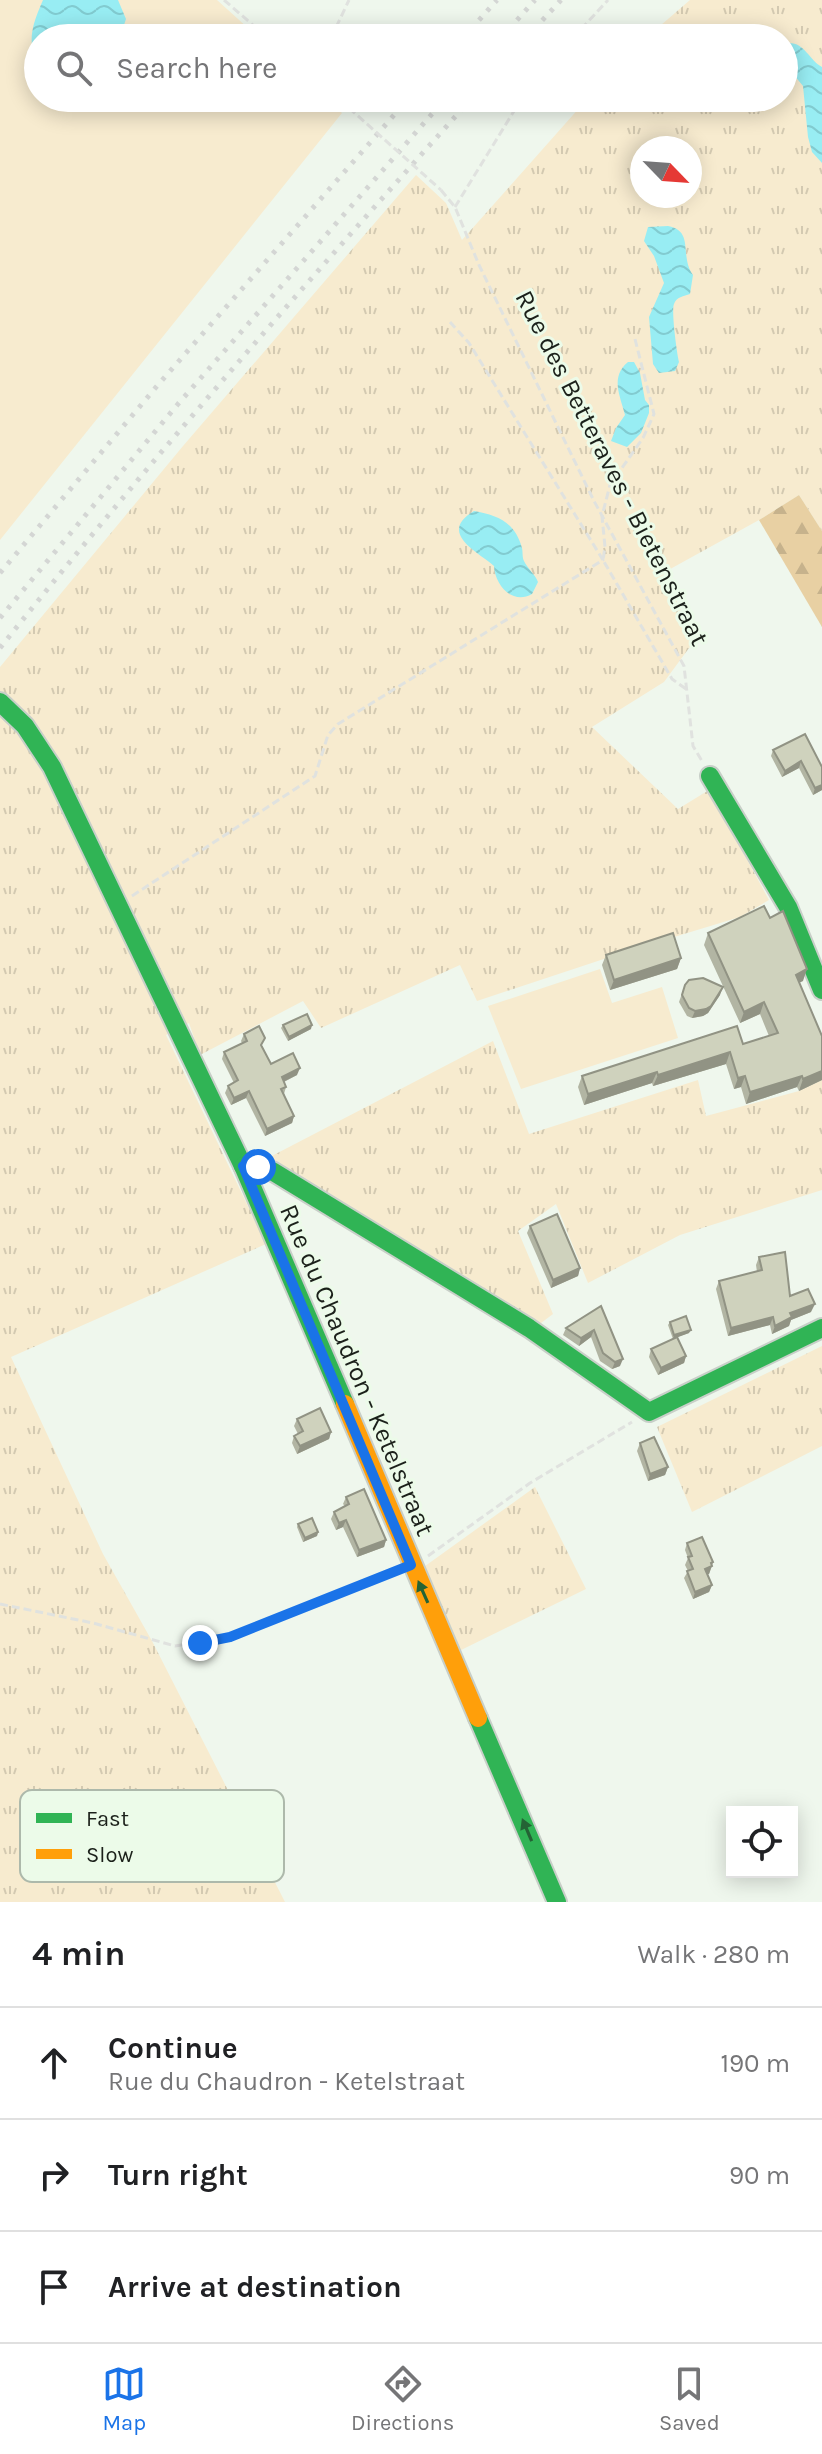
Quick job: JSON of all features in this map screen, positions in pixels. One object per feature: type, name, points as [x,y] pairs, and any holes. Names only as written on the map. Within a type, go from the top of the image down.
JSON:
[{"type":"street","name":"Rue du Chaudron - Ketelstraat","points":[[1,703],[25,726],[52,767],[243,1166],[557,1902]]},
{"type":"street","points":[[710,776],[788,907],[822,990]]},
{"type":"street","points":[[243,1166],[272,1171],[529,1328],[649,1412],[822,1328]]},
{"type":"path","points":[[224,0],[252,24]]},
{"type":"path","points":[[338,24],[349,0]]},
{"type":"path","points":[[586,24],[608,0]]},
{"type":"path","name":"Rue des Betteraves - Bietenstraat","points":[[353,112],[441,190],[455,207],[479,265],[602,516],[684,666],[693,746],[710,776]]},
{"type":"path","points":[[455,207],[513,112]]},
{"type":"path","points":[[450,322],[469,343],[603,560],[672,679],[687,690]]},
{"type":"path","points":[[119,905],[315,776],[328,735],[338,724],[603,560],[602,516],[610,485],[643,438],[654,414],[635,339]]},
{"type":"path","points":[[0,1604],[93,1623],[175,1646],[230,1637],[424,1559],[530,1483],[649,1412]]},
{"type":"green space","points":[[0,0],[217,0],[244,24],[24,24],[24,112],[342,113],[0,540]]},
{"type":"green space","points":[[690,0],[822,0],[822,531],[799,495],[663,573],[687,622],[692,644],[664,682],[592,727],[678,809],[709,790],[769,900],[740,917],[477,1001],[460,965],[321,1028],[303,1001],[200,1055],[189,1023],[166,1035],[266,1244],[11,1357],[103,1554],[152,1641],[228,1790],[20,1790],[20,1882],[275,1882],[285,1902],[0,1902],[0,667],[183,446],[416,175],[446,203],[462,240],[576,112],[798,112],[798,24],[662,24]]},
{"type":"green space","points":[[799,495],[822,531],[822,627],[759,520]]},
{"type":"green space","points":[[600,969],[612,1003],[662,987],[678,1038],[521,1089],[488,1006]]},
{"type":"green space","points":[[493,1041],[529,1134],[698,1080],[706,1116],[799,1091],[822,1080],[822,1190],[680,1235],[588,1283],[556,1204],[518,1231],[553,1314],[537,1326],[266,1159]]},
{"type":"green space","points":[[822,1346],[822,1446],[692,1512],[657,1427]]},
{"type":"green space","points":[[535,1487],[586,1589],[457,1652],[421,1569]]},
{"type":"water","points":[[43,0],[118,0],[126,19],[124,24],[34,24]]},
{"type":"water","points":[[798,46],[822,67],[822,163],[812,152],[808,137],[803,86],[798,80]]},
{"type":"water","points":[[668,226],[681,233],[693,275],[690,294],[676,300],[673,308],[679,362],[675,371],[659,373],[653,364],[649,317],[664,283],[654,256],[644,241],[648,227]]},
{"type":"water","points":[[628,362],[634,362],[640,373],[649,413],[641,433],[627,447],[611,441],[625,415],[618,380]]},
{"type":"water","points":[[474,511],[504,521],[515,532],[524,561],[538,582],[532,594],[525,597],[511,595],[501,586],[494,566],[464,542],[459,527]]},
{"type":"building","points":[[805,734],[822,767],[822,785],[815,788],[801,761],[785,771],[773,750]]},
{"type":"building","points":[[764,906],[770,918],[783,911],[807,969],[796,975],[822,1036],[822,1071],[750,1092],[745,1076],[738,1078],[730,1052],[588,1094],[582,1076],[737,1026],[743,1044],[778,1033],[764,1002],[744,1012],[708,933]]},
{"type":"building","points":[[673,933],[681,958],[614,980],[606,955]]},
{"type":"building","points":[[703,978],[723,987],[711,1006],[695,1011],[689,1008],[682,995],[689,980]]},
{"type":"building","points":[[307,1014],[312,1025],[289,1037],[283,1025]]},
{"type":"building","points":[[259,1026],[265,1038],[261,1045],[271,1064],[293,1053],[300,1068],[282,1077],[286,1087],[281,1089],[294,1116],[267,1129],[249,1091],[234,1098],[228,1086],[238,1080],[224,1052],[247,1041],[244,1034]]},
{"type":"building","points":[[557,1214],[580,1268],[553,1280],[530,1226]]},
{"type":"building","points":[[785,1252],[790,1296],[808,1289],[815,1304],[790,1313],[792,1317],[775,1326],[773,1317],[731,1328],[719,1281],[762,1270],[759,1257]]},
{"type":"building","points":[[601,1306],[623,1359],[615,1362],[603,1353],[594,1330],[581,1338],[566,1328]]},
{"type":"building","points":[[686,1316],[691,1330],[674,1335],[670,1322]]},
{"type":"building","points":[[677,1337],[686,1356],[661,1368],[651,1349]]},
{"type":"building","points":[[320,1408],[331,1432],[300,1446],[294,1436],[303,1431],[297,1419]]},
{"type":"building","points":[[654,1437],[668,1467],[650,1474],[640,1443]]},
{"type":"building","points":[[364,1489],[386,1540],[359,1550],[346,1520],[339,1523],[334,1512],[349,1504],[346,1497]]},
{"type":"building","points":[[312,1518],[318,1532],[305,1538],[298,1524]]},
{"type":"building","points":[[702,1537],[713,1562],[705,1569],[712,1585],[695,1592],[687,1571],[693,1569],[687,1543]]},
{"type":"railway","points":[[476,24],[497,0]]},
{"type":"railway","points":[[514,24],[535,0]]},
{"type":"railway","points":[[539,24],[561,0]]},
{"type":"railway","points":[[0,573],[157,386],[397,112]]},
{"type":"railway","points":[[0,618],[178,404],[434,112]]},
{"type":"railway","points":[[0,648],[232,369],[460,112]]},
{"type":"traffic: fast","points":[[0,702],[25,726],[52,767],[243,1166],[345,1404]]},
{"type":"traffic: fast","points":[[710,776],[788,907],[822,990]]},
{"type":"traffic: fast","points":[[243,1166],[272,1171],[529,1328],[649,1412],[822,1328]]},
{"type":"traffic: fast","points":[[478,1718],[557,1902]]},
{"type":"traffic: slow","points":[[345,1404],[478,1718]]},
{"type":"route","points":[[200,1643],[230,1637],[411,1565],[243,1166],[258,1167]]}]
